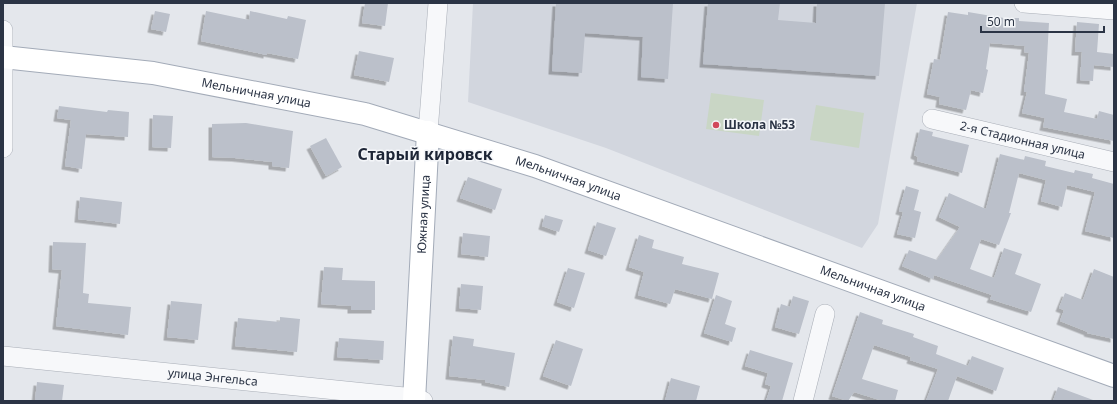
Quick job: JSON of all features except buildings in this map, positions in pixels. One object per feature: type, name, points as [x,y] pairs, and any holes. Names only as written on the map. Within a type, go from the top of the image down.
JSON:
[{"type":"main road","name":"Мельничная улица","points":[[3,57],[153,73],[365,114],[428,132],[535,166],[1114,376]]},
{"type":"main road","name":"Южная улица","points":[[417,400],[428,132]]},
{"type":"street","name":"Южная улица","points":[[428,132],[438,3]]},
{"type":"street","points":[[1024,3],[1114,10]]},
{"type":"street","points":[[3,30],[3,148]]},
{"type":"street","name":"2-я Стадионная улица","points":[[932,119],[1114,162]]},
{"type":"street","points":[[803,401],[825,314]]},
{"type":"street","name":"улица Энгельса","points":[[3,356],[417,400]]},
{"type":"shaded area","name":"Школа №53","points":[[473,3],[917,3],[878,224],[862,248],[606,148],[468,102]]},
{"type":"green space","points":[[711,93],[764,100],[759,136],[706,129]]},
{"type":"green space","points":[[816,105],[864,113],[859,148],[810,140]]},
{"type":"place","name":"Школа №53","points":[[716,125]]},
{"type":"district","name":"Старый кировск","points":[[425,154]]}]
